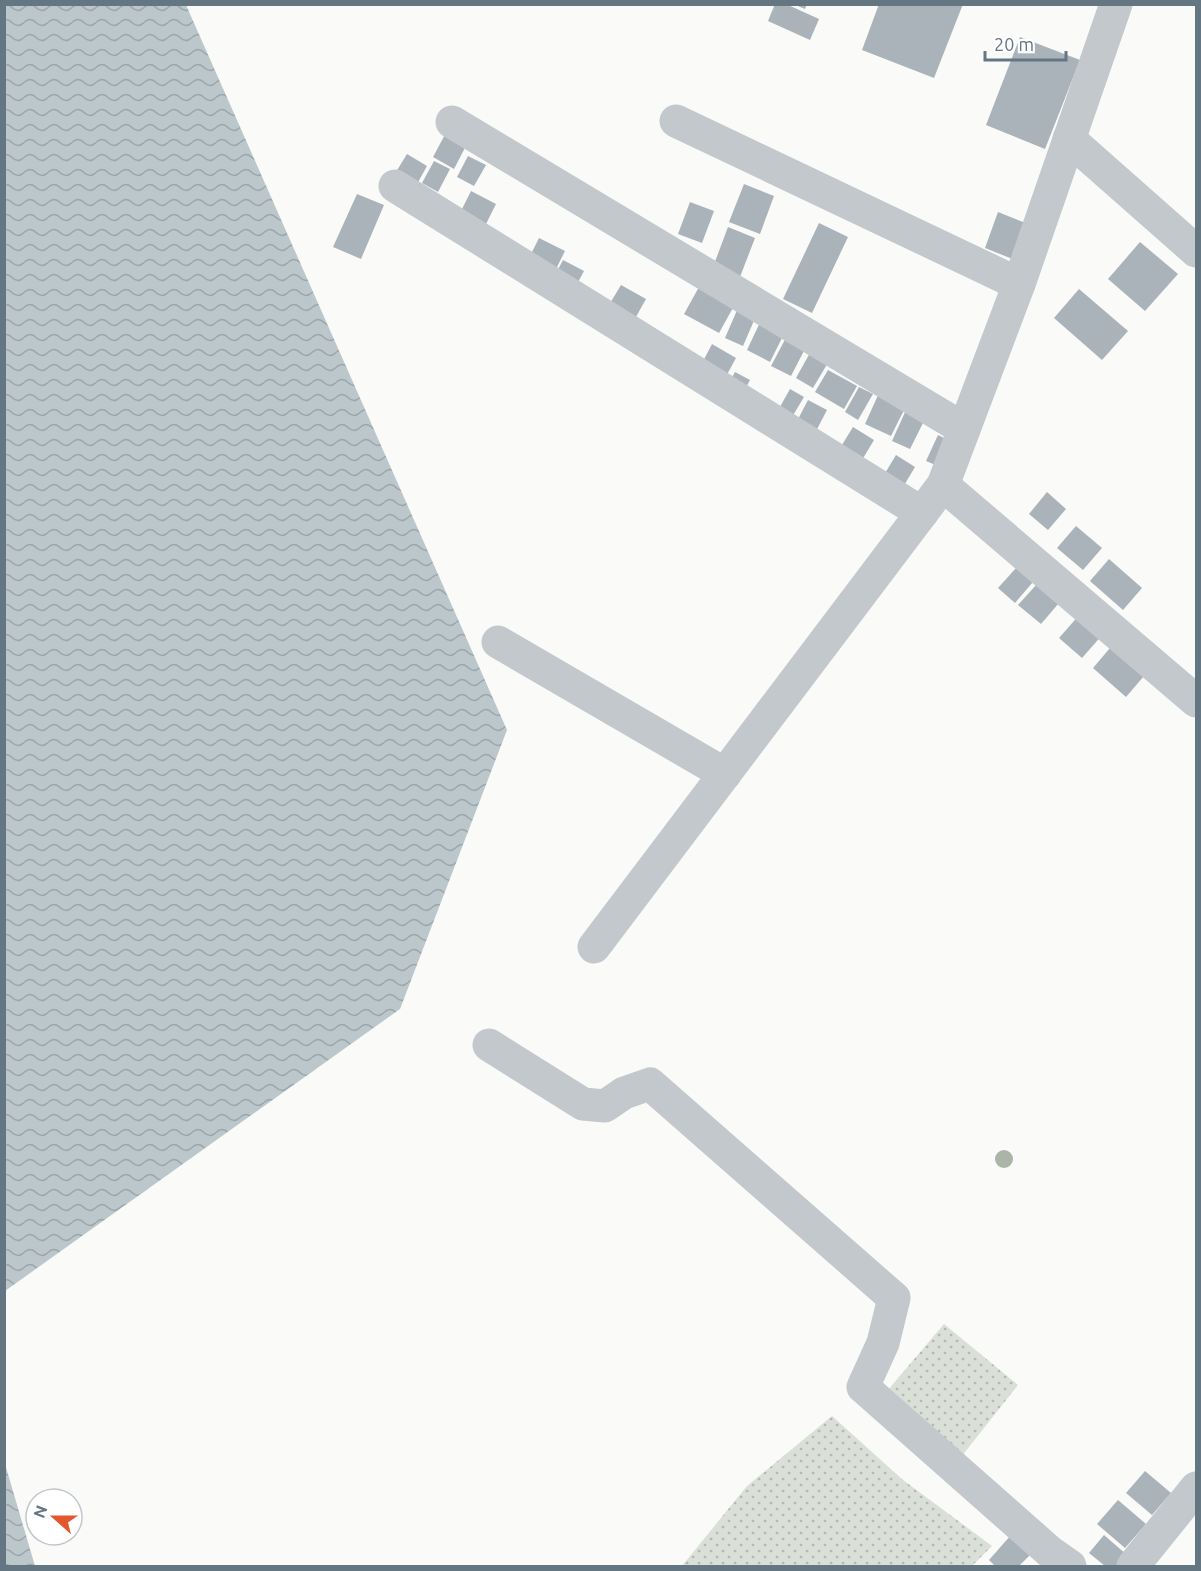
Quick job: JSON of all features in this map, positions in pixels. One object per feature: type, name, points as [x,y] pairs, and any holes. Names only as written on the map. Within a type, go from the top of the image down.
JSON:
[{"type":"street","points":[[594,947],[943,486],[1019,284],[1116,4]]},
{"type":"street","points":[[676,121],[1019,284]]},
{"type":"street","points":[[453,122],[964,429]]},
{"type":"street","points":[[1069,139],[1197,251]]},
{"type":"street","points":[[395,186],[922,513]]},
{"type":"street","points":[[943,486],[1197,701]]},
{"type":"street","points":[[498,642],[725,774]]},
{"type":"street","points":[[489,1045],[583,1104],[605,1106],[624,1093],[650,1084],[877,1282],[894,1298],[883,1343],[863,1387],[1052,1562]]},
{"type":"street","points":[[1133,1566],[1197,1488]]},
{"type":"shaded area","points":[[944,1324],[1018,1385],[961,1457],[882,1397]]},
{"type":"shaded area","points":[[832,1416],[903,1480],[992,1546],[972,1566],[682,1566],[747,1486]]},
{"type":"water","points":[[5,4],[186,5],[507,730],[400,1009],[5,1291]]},
{"type":"water","points":[[4,1464],[24,1529],[24,1547],[29,1547],[35,1566],[5,1566]]},
{"type":"building","points":[[775,4],[786,4],[819,19],[810,40],[768,21]]},
{"type":"building","points":[[793,4],[807,4],[805,9]]},
{"type":"building","points":[[879,4],[963,4],[934,78],[862,50]]},
{"type":"building","points":[[1020,37],[1080,60],[1045,149],[986,125]]},
{"type":"building","points":[[448,129],[469,140],[454,169],[433,157]]},
{"type":"building","points":[[407,154],[427,166],[417,184],[396,172]]},
{"type":"building","points":[[468,156],[486,165],[474,186],[457,177]]},
{"type":"building","points":[[434,161],[450,169],[438,192],[422,183]]},
{"type":"building","points":[[744,184],[774,196],[760,234],[729,222]]},
{"type":"building","points":[[471,191],[496,204],[484,228],[459,215]]},
{"type":"building","points":[[357,194],[384,205],[361,259],[333,247]]},
{"type":"building","points":[[690,202],[714,211],[702,243],[678,234]]},
{"type":"building","points":[[998,212],[1028,224],[1015,260],[985,248]]},
{"type":"building","points":[[819,223],[848,237],[812,313],[783,299]]},
{"type":"building","points":[[728,227],[755,238],[740,277],[713,267]]},
{"type":"building","points":[[539,238],[565,251],[553,275],[527,262]]},
{"type":"building","points":[[1140,242],[1178,274],[1145,311],[1108,279]]},
{"type":"building","points":[[563,260],[584,271],[575,288],[554,277]]},
{"type":"building","points":[[621,285],[646,299],[632,324],[606,310]]},
{"type":"building","points":[[699,287],[734,306],[719,333],[684,314]]},
{"type":"building","points":[[1079,289],[1128,331],[1102,360],[1054,318]]},
{"type":"building","points":[[738,308],[756,316],[743,346],[725,338]]},
{"type":"building","points":[[764,314],[788,326],[770,362],[747,350]]},
{"type":"building","points":[[789,332],[808,343],[791,376],[771,366]]},
{"type":"building","points":[[712,344],[736,358],[723,382],[699,369]]},
{"type":"building","points":[[811,351],[829,361],[813,388],[796,378]]},
{"type":"building","points":[[828,370],[857,386],[844,409],[815,392]]},
{"type":"building","points":[[735,372],[750,380],[742,395],[727,387]]},
{"type":"building","points":[[859,387],[873,394],[858,420],[845,412]]},
{"type":"building","points":[[790,389],[804,397],[789,422],[776,414]]},
{"type":"building","points":[[879,393],[906,406],[891,436],[865,424]]},
{"type":"building","points":[[808,400],[827,410],[814,435],[795,425]]},
{"type":"building","points":[[906,410],[925,419],[910,449],[892,441]]},
{"type":"building","points":[[853,427],[874,440],[859,465],[837,453]]},
{"type":"building","points":[[938,435],[950,441],[938,466],[926,461]]},
{"type":"building","points":[[896,455],[915,467],[900,492],[881,480]]},
{"type":"building","points":[[1047,492],[1066,509],[1048,530],[1029,514]]},
{"type":"building","points":[[1076,526],[1102,548],[1083,570],[1057,548]]},
{"type":"building","points":[[1109,559],[1142,588],[1123,610],[1090,581]]},
{"type":"building","points":[[1016,568],[1033,582],[1015,603],[998,588]]},
{"type":"building","points":[[1037,584],[1059,603],[1041,624],[1018,605]]},
{"type":"building","points":[[1081,613],[1104,633],[1082,658],[1059,638]]},
{"type":"building","points":[[1116,641],[1150,669],[1126,697],[1093,668]]},
{"type":"building","points":[[1145,1471],[1171,1493],[1152,1515],[1126,1493]]},
{"type":"building","points":[[1118,1500],[1146,1524],[1125,1548],[1097,1524]]},
{"type":"building","points":[[1011,1535],[1031,1554],[1019,1566],[995,1566],[989,1560]]},
{"type":"building","points":[[1104,1535],[1127,1555],[1117,1566],[1105,1566],[1089,1553]]}]
